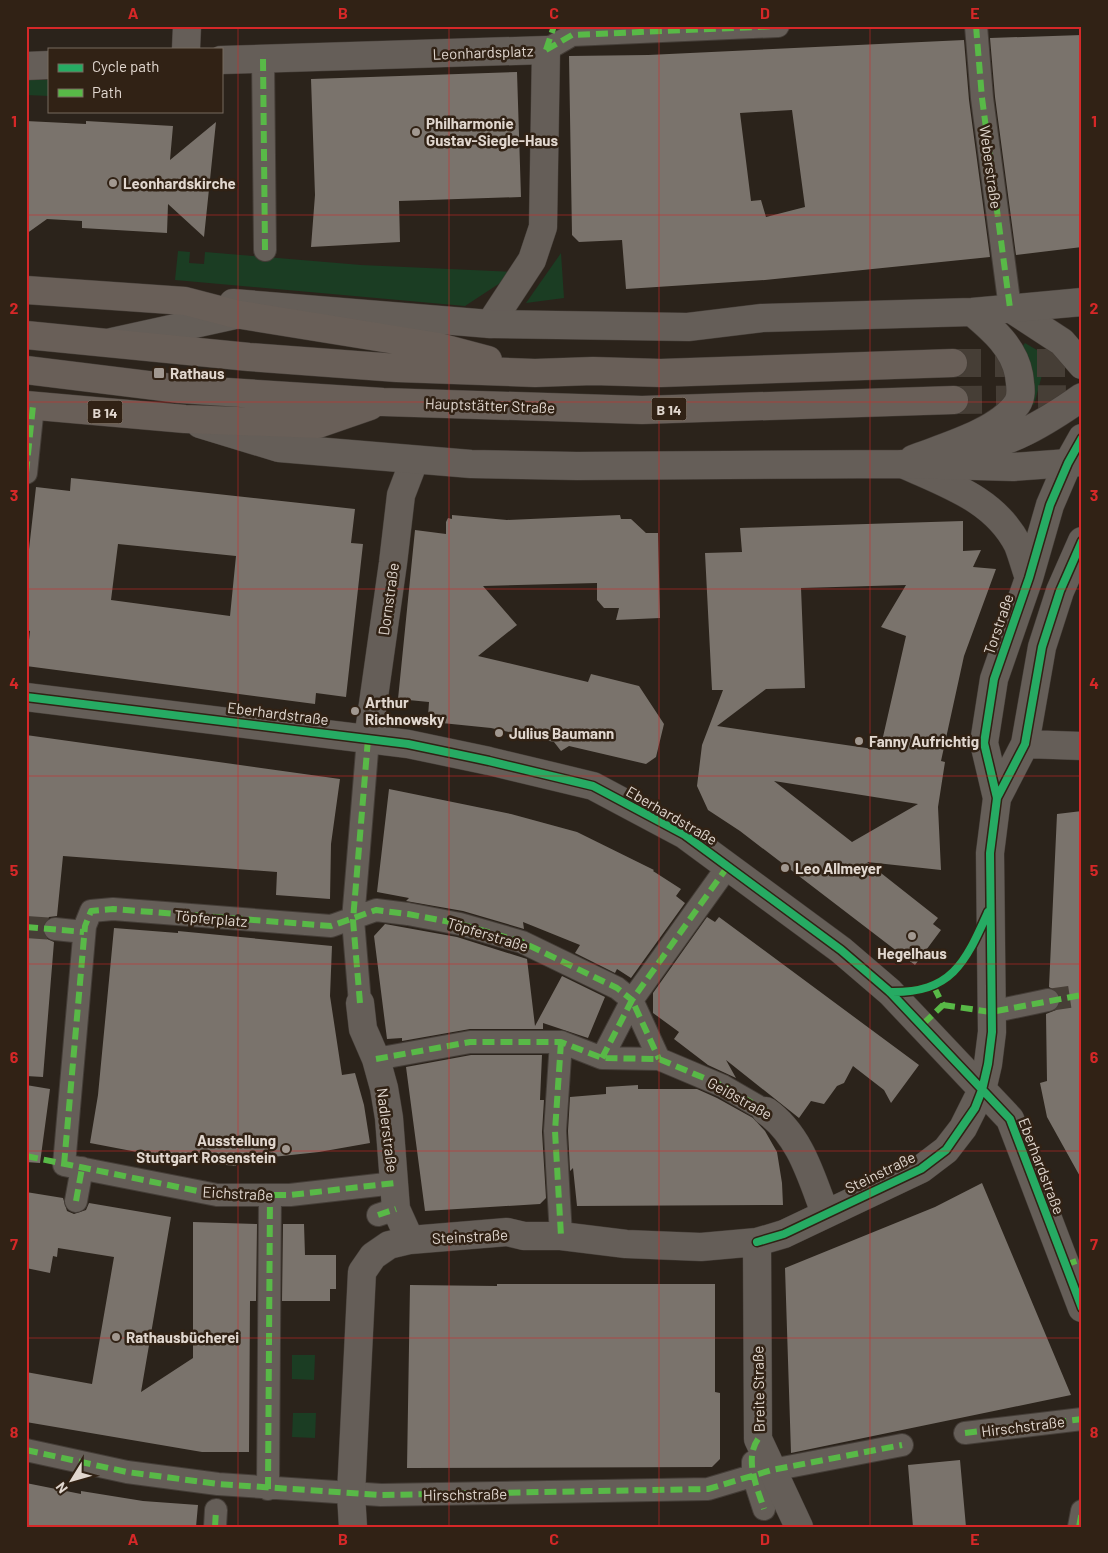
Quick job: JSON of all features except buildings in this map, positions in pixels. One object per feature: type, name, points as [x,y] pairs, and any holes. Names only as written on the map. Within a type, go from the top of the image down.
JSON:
[{"type":"main road","points":[[30,289],[185,301],[235,314],[439,347],[535,373]]},
{"type":"main road","points":[[26,335],[397,368],[535,373],[593,371],[661,373],[953,363]]},
{"type":"main road","name":"Hauptstätter Straße","points":[[26,370],[180,389],[383,402],[642,410],[954,400]]},
{"type":"main road","name":"B 14","points":[[30,406],[184,419],[318,424],[383,402]]},
{"type":"street","points":[[186,48],[187,26]]},
{"type":"street","points":[[550,38],[572,35],[778,26]]},
{"type":"street","name":"Weberstraße","points":[[976,26],[982,98],[1010,308]]},
{"type":"street","name":"Leonhardsplatz","points":[[222,60],[263,59],[550,38],[543,227],[532,260],[490,324]]},
{"type":"street","points":[[263,59],[265,250]]},
{"type":"street","points":[[26,66],[48,65]]},
{"type":"street","points":[[185,301],[279,306],[490,324],[688,326],[762,318],[972,312],[1082,302]]},
{"type":"street","points":[[108,343],[279,306]]},
{"type":"street","points":[[1010,308],[1062,342],[1082,365]]},
{"type":"street","points":[[902,464],[981,431],[1003,418],[1017,404],[1021,390],[1018,370],[1006,344],[993,329],[972,312]]},
{"type":"street","points":[[902,464],[982,449],[1039,426],[1082,396]]},
{"type":"street","points":[[26,473],[30,406]]},
{"type":"street","points":[[184,419],[279,448],[414,461],[577,466],[902,464],[1013,467],[1075,463]]},
{"type":"street","name":"Torstraße","points":[[997,798],[984,742],[994,679],[1029,578],[1050,505],[1075,463],[1082,438]]},
{"type":"street","name":"Dornstraße","points":[[368,739],[394,563],[400,495],[414,461]]},
{"type":"street","points":[[902,464],[967,493],[989,507],[1018,545],[1029,578]]},
{"type":"street","name":"Torstraße","points":[[982,1090],[988,1064],[992,1012],[990,853],[997,798],[1025,744],[1042,647],[1060,591],[1082,540]]},
{"type":"street","name":"Eberhardstraße","points":[[26,697],[368,739],[444,752],[593,786],[685,835],[841,950],[890,992],[1010,1119],[1074,1262],[1082,1308]]},
{"type":"street","name":"Nadlerstraße","points":[[368,739],[353,920],[364,1029],[376,1059],[389,1118],[389,1202],[410,1240]]},
{"type":"street","points":[[1025,744],[1082,746]]},
{"type":"street","points":[[602,1058],[624,994],[728,866]]},
{"type":"street","name":"Töpferplatz","points":[[84,932],[91,911],[113,910],[331,926],[353,920]]},
{"type":"street","name":"Töpferstraße","points":[[353,920],[376,910],[460,924],[522,942],[624,994]]},
{"type":"street","points":[[55,929],[84,932]]},
{"type":"street","name":"Eichstraße","points":[[84,932],[64,1165],[217,1195],[389,1202]]},
{"type":"street","points":[[624,994],[659,1059]]},
{"type":"street","points":[[992,1012],[1048,1000]]},
{"type":"street","name":"Geißstraße","points":[[376,1059],[470,1042],[560,1042],[602,1058],[659,1059],[723,1086],[780,1121],[802,1152],[825,1213]]},
{"type":"street","points":[[560,1042],[555,1131],[561,1236]]},
{"type":"street","name":"Steinstraße","points":[[410,1240],[507,1232],[524,1236],[561,1236],[626,1244],[701,1247],[757,1242],[784,1234],[921,1169],[938,1158],[963,1128],[975,1108],[982,1090]]},
{"type":"street","points":[[76,1200],[82,1168]]},
{"type":"street","points":[[268,1489],[270,1196]]},
{"type":"street","points":[[353,1527],[351,1494],[362,1272],[372,1256],[389,1245],[410,1240]]},
{"type":"street","name":"Breite Straße","points":[[757,1242],[758,1439],[763,1473],[799,1527]]},
{"type":"street","name":"Hirschstraße","points":[[965,1432],[1082,1419]]},
{"type":"street","name":"Hirschstraße","points":[[26,1450],[127,1472],[268,1489],[381,1495],[708,1490],[763,1473],[902,1444]]},
{"type":"street","points":[[763,1473],[764,1509]]},
{"type":"street","points":[[1079,1527],[1082,1511]]},
{"type":"green space","points":[[26,80],[48,80],[48,96],[26,95]]},
{"type":"green space","points":[[178,251],[190,252],[189,263],[204,264],[205,252],[361,265],[517,272],[465,306],[175,280]]},
{"type":"green space","points":[[561,253],[564,298],[526,303]]},
{"type":"green space","points":[[1025,343],[1047,356],[1034,405],[1031,403],[1033,374],[1022,347]]},
{"type":"green space","points":[[292,1355],[315,1355],[314,1380],[292,1379]]},
{"type":"green space","points":[[293,1413],[316,1413],[315,1438],[292,1437]]},
{"type":"tunnel","points":[[953,363],[1082,363]]},
{"type":"tunnel","points":[[954,400],[1082,399]]},
{"type":"tunnel","points":[[26,927],[55,929]]},
{"type":"tunnel","points":[[1048,1000],[1082,995]]},
{"type":"marked path","points":[[546,50],[554,26]]},
{"type":"marked path","points":[[546,50],[572,35],[778,26]]},
{"type":"marked path","points":[[976,26],[982,98],[1010,308]]},
{"type":"marked path","points":[[263,59],[265,250]]},
{"type":"marked path","points":[[26,473],[33,406]]},
{"type":"marked path","points":[[360,1003],[353,920],[368,739]]},
{"type":"marked path","points":[[64,1165],[85,926],[91,911],[113,909],[331,926],[376,910],[408,914],[460,924],[522,942],[617,988],[632,1000],[728,866]]},
{"type":"marked path","points":[[26,927],[84,932]]},
{"type":"marked path","points":[[923,1024],[943,1005],[934,987]]},
{"type":"marked path","points":[[943,1005],[991,1012],[1082,995]]},
{"type":"marked path","points":[[602,1058],[632,1000],[659,1059]]},
{"type":"marked path","points":[[376,1059],[470,1042],[561,1042],[602,1058],[659,1059],[723,1086],[766,1111]]},
{"type":"marked path","points":[[561,1042],[555,1131],[561,1236]]},
{"type":"marked path","points":[[26,1156],[217,1195],[290,1195],[395,1183]]},
{"type":"marked path","points":[[76,1201],[82,1168]]},
{"type":"marked path","points":[[268,1489],[270,1196]]},
{"type":"marked path","points":[[378,1215],[396,1209]]},
{"type":"marked path","points":[[1065,1265],[1082,1259]]},
{"type":"marked path","points":[[965,1433],[1082,1419]]},
{"type":"marked path","points":[[758,1439],[752,1455],[752,1464],[755,1482],[764,1509]]},
{"type":"marked path","points":[[26,1450],[127,1472],[218,1484],[381,1495],[708,1489],[772,1470],[902,1445]]},
{"type":"marked path","points":[[215,1527],[216,1510]]},
{"type":"marked path","points":[[1079,1527],[1082,1511]]},
{"type":"cycle path","points":[[757,1242],[784,1234],[921,1169],[946,1150],[975,1108],[982,1090],[988,1064],[992,1032],[990,853],[997,798],[984,743],[994,679],[1029,578],[1050,505],[1068,463],[1082,438]]},
{"type":"cycle path","points":[[997,798],[1025,744],[1042,647],[1060,591],[1082,541]]},
{"type":"cycle path","points":[[26,697],[408,744],[593,786],[685,835],[841,950],[890,992],[1010,1119],[1082,1308]]},
{"type":"cycle path","points":[[890,992],[911,991],[928,987],[942,981],[954,972],[972,946],[988,912]]},
{"type":"place","name":"Philharmonie Gustav-Siegle-Haus","points":[[416,132]]},
{"type":"place","name":"Leonhardskirche","points":[[113,183]]},
{"type":"place","name":"Rathaus","points":[[159,373]]},
{"type":"place","name":"Arthur Richnowsky","points":[[355,711]]},
{"type":"place","name":"Julius Baumann","points":[[499,733]]},
{"type":"place","name":"Fanny Aufrichtig","points":[[859,741]]},
{"type":"place","name":"Leo Allmeyer","points":[[785,868]]},
{"type":"place","name":"Hegelhaus","points":[[912,936]]},
{"type":"place","name":"Ausstellung Stuttgart Rosenstein","points":[[286,1149]]},
{"type":"place","name":"Rathausbücherei","points":[[116,1337]]}]
